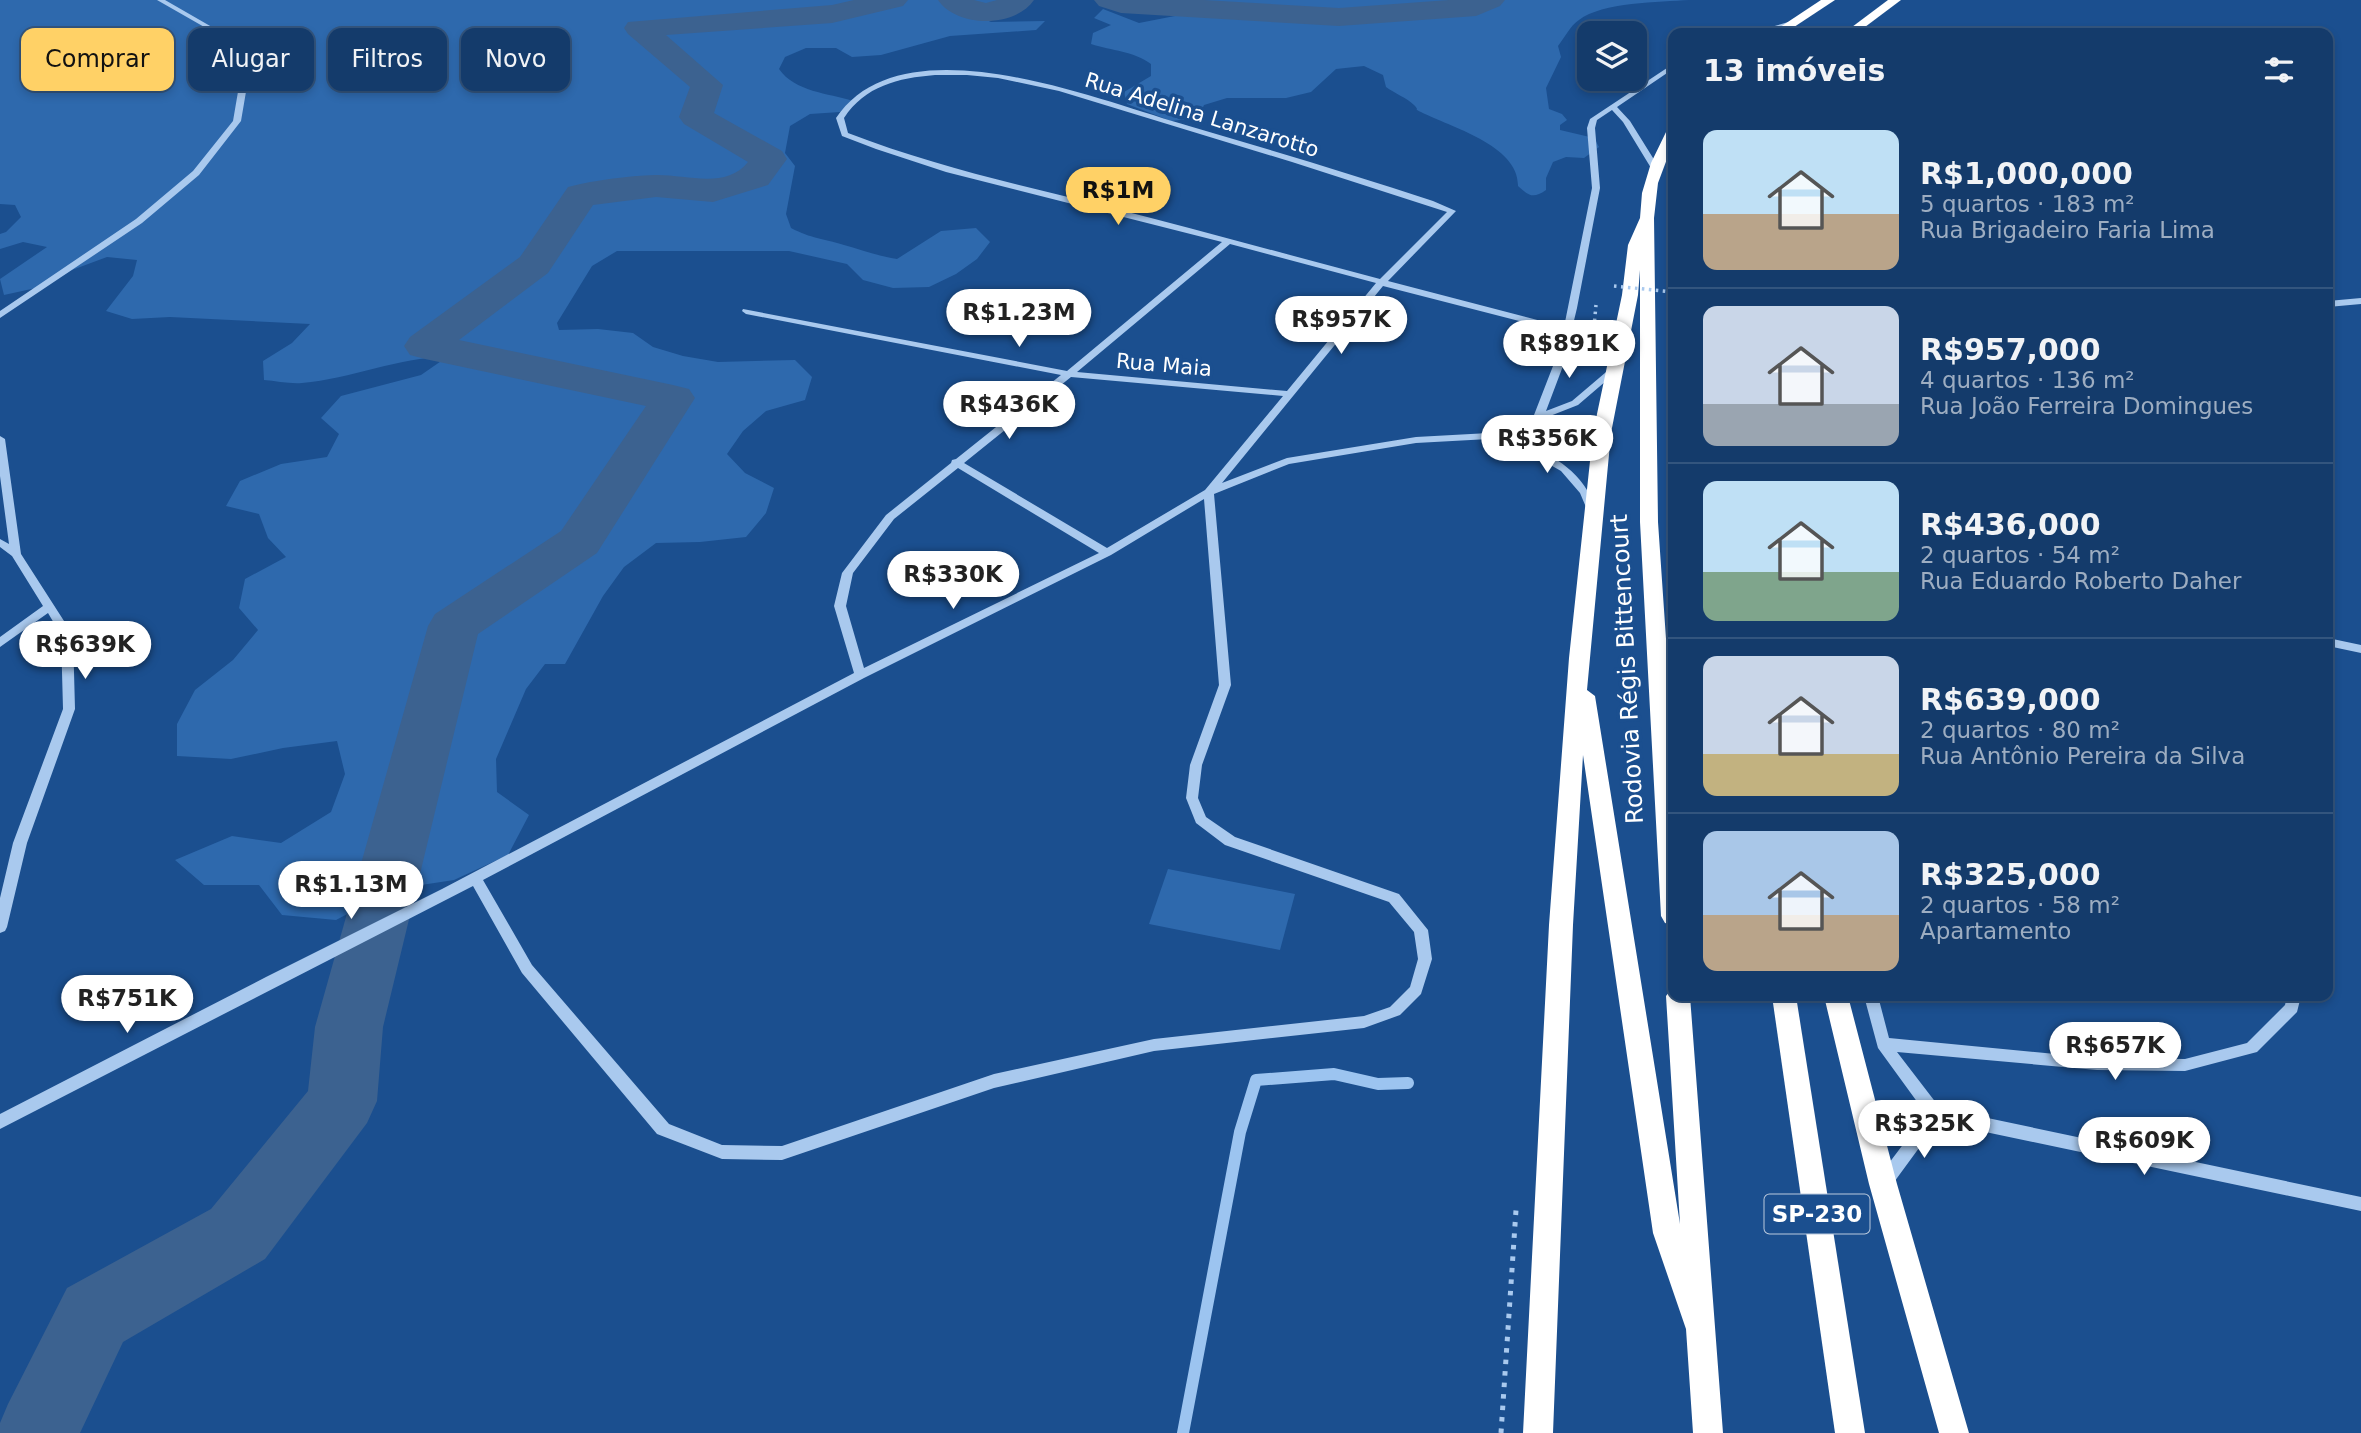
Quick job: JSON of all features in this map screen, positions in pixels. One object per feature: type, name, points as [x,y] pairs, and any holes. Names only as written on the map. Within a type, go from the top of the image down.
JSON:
[{"type":"highway","points":[[1785,28],[1829,0]]},
{"type":"highway","points":[[1857,28],[1895,0]]},
{"type":"highway","name":"Rodovia Régis Bittencourt","points":[[1668,139],[1654,166],[1648,189],[1647,218],[1649,522],[1668,834]]},
{"type":"highway","points":[[1538,1433],[1561,925],[1579,658],[1602,433],[1630,295],[1634,245],[1647,218]]},
{"type":"highway","points":[[1579,658],[1667,1233],[1701,1329]]},
{"type":"highway","points":[[1678,1001],[1708,1433]]},
{"type":"highway","name":"SP-230","points":[[1785,1001],[1850,1433]]},
{"type":"highway","points":[[1837,1001],[1883,1184],[1954,1433]]},
{"type":"street","points":[[0,315],[139,222],[196,173],[237,121],[244,80],[242,52],[229,39],[160,0]]},
{"type":"street","points":[[1773,28],[1793,23]]},
{"type":"street","points":[[1538,419],[1558,366],[1573,308],[1596,188],[1591,128],[1594,119],[1668,69]]},
{"type":"street","name":"Rua Adelina Lanzarotto","points":[[1229,241],[908,158],[845,134],[840,118],[849,102],[863,92],[898,79],[938,73],[987,75],[1037,84],[1254,147],[1452,212],[1380,284]]},
{"type":"street","points":[[1612,106],[1626,121],[1654,166]]},
{"type":"street","points":[[860,675],[840,606],[848,573],[890,517],[1069,374],[1229,241],[1380,284],[1566,330]]},
{"type":"street","points":[[475,878],[527,969],[663,1129],[723,1152],[782,1153],[993,1081],[1154,1045],[1364,1022],[1395,1011],[1416,990],[1425,959],[1421,929],[1394,898],[1230,841],[1201,820],[1192,799],[1196,765],[1225,685],[1209,492],[1380,284]]},
{"type":"street","points":[[2333,304],[2361,301]]},
{"type":"street","name":"Rua Maia","points":[[746,311],[1069,374],[1291,394]]},
{"type":"street","points":[[0,1122],[447,893],[860,675],[1107,553],[1209,492],[1287,461],[1416,440],[1490,436],[1575,403],[1615,369]]},
{"type":"street","points":[[1490,436],[1565,466],[1581,485],[1589,500],[1593,529]]},
{"type":"street","points":[[0,439],[4,484],[16,554]]},
{"type":"street","points":[[956,462],[1107,553]]},
{"type":"street","points":[[0,542],[16,554],[67,635],[69,709],[20,843],[0,927]]},
{"type":"street","points":[[0,643],[50,606]]},
{"type":"street","points":[[2333,643],[2361,649]]},
{"type":"street","points":[[1872,1001],[1883,1044],[1935,1114],[2361,1204]]},
{"type":"street","points":[[1883,1044],[2097,1064],[2185,1065],[2252,1048],[2292,1008],[2293,1001]]},
{"type":"street","points":[[1883,1184],[1935,1114]]},
{"type":"path","points":[[1614,286],[1668,291]]},
{"type":"shaded area","points":[[0,0],[1028,0],[982,4],[975,15],[991,22],[1045,21],[1036,30],[950,36],[881,55],[852,57],[836,48],[806,48],[785,57],[779,69],[794,83],[803,87],[853,101],[840,112],[810,114],[790,126],[785,153],[795,166],[786,214],[791,228],[897,259],[941,231],[976,228],[990,242],[977,259],[956,274],[929,287],[893,288],[863,280],[847,264],[789,251],[617,251],[592,266],[557,323],[559,330],[598,329],[633,333],[653,347],[718,362],[795,360],[812,377],[805,400],[766,411],[743,431],[727,454],[745,473],[774,488],[766,513],[746,537],[656,543],[624,567],[603,596],[565,664],[545,664],[526,689],[496,759],[497,792],[529,815],[508,855],[454,880],[395,889],[336,920],[282,915],[259,885],[204,885],[175,860],[232,836],[281,843],[331,812],[345,774],[337,741],[283,748],[231,759],[177,756],[177,724],[195,690],[233,660],[258,630],[239,608],[245,579],[286,557],[268,538],[259,514],[226,506],[240,481],[281,464],[327,457],[339,434],[321,418],[341,396],[421,375],[447,357],[411,360],[320,381],[297,383],[264,380],[263,361],[292,343],[310,324],[170,317],[132,319],[106,311],[133,276],[137,260],[107,257],[72,270],[45,286],[4,295],[0,279],[47,247],[23,242],[0,249],[0,234],[6,232],[21,217],[15,205],[0,204]]},
{"type":"shaded area","points":[[1194,0],[1689,0],[1616,6],[1589,14],[1570,28],[1558,46],[1561,57],[1546,88],[1549,109],[1562,114],[1567,120],[1560,125],[1560,130],[1594,138],[1599,147],[1584,158],[1566,157],[1553,162],[1546,178],[1546,190],[1538,195],[1528,194],[1518,186],[1515,172],[1507,159],[1495,149],[1465,131],[1417,110],[1411,102],[1386,87],[1383,75],[1364,66],[1336,69],[1311,92],[1286,98],[1227,98],[1204,105],[1198,118],[1171,121],[1127,104],[1124,92],[1151,76],[1151,64],[1130,54],[1091,44],[1093,33],[1111,25],[1094,18],[1103,9],[1139,23],[1185,14],[1202,6]]},
{"type":"shaded area","points":[[1168,869],[1295,894],[1280,950],[1149,924]]},
{"type":"waterway","points":[[37,1433],[95,1315],[238,1234],[342,1101],[349,1027],[454,626],[579,542],[673,398],[425,346],[534,265],[581,195],[656,186],[713,191],[755,177],[769,159],[696,117],[707,85],[639,28],[832,14],[893,0]]},
{"type":"waterway","points":[[953,0],[970,9],[986,12],[1003,9],[1019,0]]},
{"type":"waterway","points":[[1109,0],[1121,4],[1339,17],[1476,7],[1490,0]]},
{"type":"waterway","points":[[1183,1433],[1240,1132],[1256,1080],[1334,1074],[1378,1084],[1408,1083]]}]
